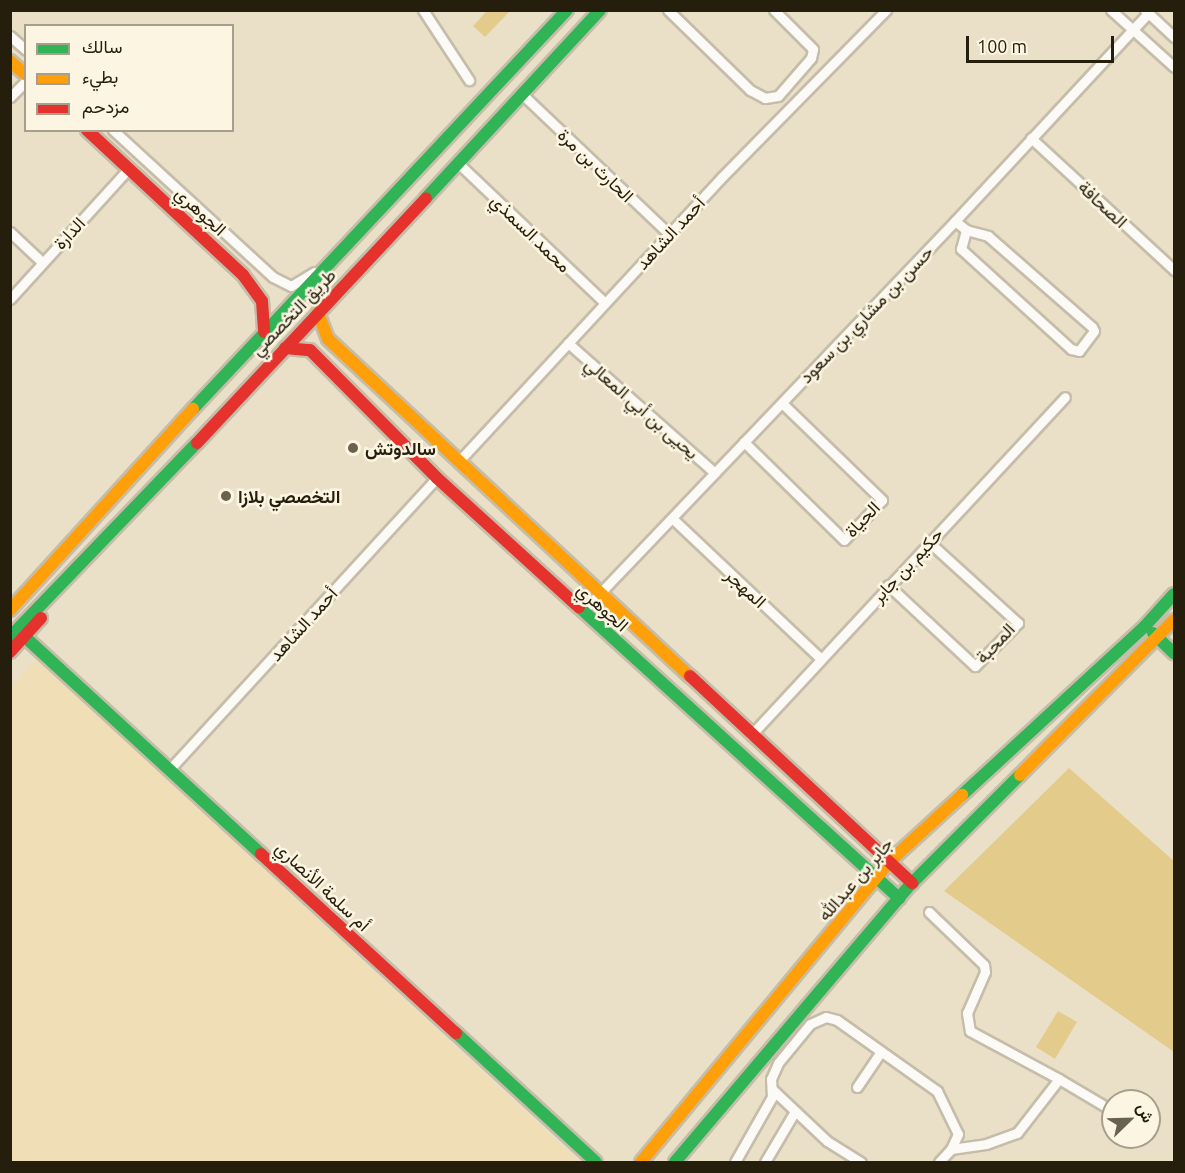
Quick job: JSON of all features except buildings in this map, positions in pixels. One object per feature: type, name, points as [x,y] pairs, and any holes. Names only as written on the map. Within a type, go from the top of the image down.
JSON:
[{"type":"street","points":[[423,10],[469,80]]},
{"type":"street","name":"طريق التخصصي","points":[[10,610],[324,267],[567,10]]},
{"type":"street","name":"طريق التخصصي","points":[[10,637],[102,546],[600,10]]},
{"type":"street","points":[[668,10],[750,90],[765,98],[778,96],[811,58],[813,49],[774,10]]},
{"type":"street","name":"أحمد الشاهد","points":[[459,461],[669,234],[886,10]]},
{"type":"street","points":[[1111,10],[1174,67]]},
{"type":"street","points":[[1146,12],[1174,37]]},
{"type":"street","name":"حسن بن مشاري بن سعود","points":[[582,612],[955,221],[1146,12]]},
{"type":"street","points":[[10,36],[24,48]]},
{"type":"street","points":[[10,61],[24,73]]},
{"type":"street","points":[[10,97],[24,83]]},
{"type":"street","name":"الحارث بن مرة","points":[[523,95],[669,234]]},
{"type":"street","name":"الجوهري","points":[[89,132],[243,275],[262,301],[264,332]]},
{"type":"street","name":"الجوهري","points":[[115,132],[273,277],[291,286],[324,267]]},
{"type":"street","name":"الصحافة","points":[[1031,138],[1174,270]]},
{"type":"street","name":"محمد السمذي","points":[[458,162],[605,303]]},
{"type":"street","name":"الدارة","points":[[10,299],[129,168]]},
{"type":"street","points":[[955,221],[966,230],[988,236],[1092,327],[1094,331],[1079,351],[1071,349],[961,249],[966,230]]},
{"type":"street","points":[[10,232],[42,262]]},
{"type":"street","name":"الجوهري","points":[[318,313],[328,339],[912,883]]},
{"type":"street","name":"يحيى بن أبي المعالي","points":[[568,343],[715,472]]},
{"type":"street","name":"الجوهري","points":[[285,348],[310,350],[437,478],[899,898]]},
{"type":"street","name":"حكيم بن جابر","points":[[751,735],[1065,397]]},
{"type":"street","name":"الحياة","points":[[744,442],[843,540],[882,500],[782,403]]},
{"type":"street","name":"أحمد الشاهد","points":[[169,770],[437,478]]},
{"type":"street","name":"المهجر","points":[[672,518],[821,659]]},
{"type":"street","name":"المحبة","points":[[888,585],[975,666],[1018,623],[929,542]]},
{"type":"street","points":[[10,652],[102,546]]},
{"type":"street","name":"جابر بن عبدالله","points":[[641,1162],[890,861],[1145,626],[1174,594]]},
{"type":"street","points":[[675,1162],[912,883],[1174,622],[1159,611]]},
{"type":"street","points":[[1145,626],[1174,653]]},
{"type":"street","name":"أم سلمة الأنصاري","points":[[25,637],[596,1162]]},
{"type":"street","points":[[929,912],[984,965],[985,972],[967,1013],[970,1031],[1101,1104]]},
{"type":"street","points":[[861,1162],[827,1141],[773,1090],[771,1079],[777,1063],[814,1021],[826,1017],[837,1020],[880,1053],[937,1091],[958,1134],[968,1148]]},
{"type":"street","points":[[857,1087],[880,1053]]},
{"type":"street","points":[[951,1149],[968,1148],[1017,1133],[1059,1079]]},
{"type":"street","points":[[735,1162],[773,1090]]},
{"type":"street","points":[[765,1162],[795,1111]]},
{"type":"street","points":[[939,1162],[951,1149],[958,1134]]},
{"type":"shaded area","points":[[487,11],[510,11],[485,37],[473,26]]},
{"type":"shaded area","points":[[37,659],[580,1162],[11,1162],[11,687]]},
{"type":"shaded area","points":[[1069,768],[1174,861],[1174,1052],[944,891]]},
{"type":"shaded area","points":[[1058,1011],[1077,1022],[1055,1059],[1036,1047]]},
{"type":"traffic: fast","points":[[193,409],[567,10]]},
{"type":"traffic: fast","points":[[426,198],[600,10]]},
{"type":"traffic: fast","points":[[10,637],[197,443]]},
{"type":"traffic: fast","points":[[962,795],[1145,626],[1174,594]]},
{"type":"traffic: fast","points":[[579,607],[899,898]]},
{"type":"traffic: fast","points":[[1153,633],[1174,653]]},
{"type":"traffic: fast","points":[[25,637],[261,854]]},
{"type":"traffic: fast","points":[[675,1162],[912,883],[1020,775]]},
{"type":"traffic: fast","points":[[456,1033],[596,1162]]},
{"type":"traffic: slow","points":[[10,61],[24,73]]},
{"type":"traffic: slow","points":[[318,313],[328,339],[690,676]]},
{"type":"traffic: slow","points":[[10,610],[193,409]]},
{"type":"traffic: slow","points":[[1020,775],[1174,620]]},
{"type":"traffic: slow","points":[[641,1162],[890,861],[962,795]]},
{"type":"traffic: jam","points":[[89,132],[243,275],[262,301],[264,332]]},
{"type":"traffic: jam","points":[[197,443],[426,198]]},
{"type":"traffic: jam","points":[[285,348],[310,350],[437,478],[579,607]]},
{"type":"traffic: jam","points":[[10,652],[41,618]]},
{"type":"traffic: jam","points":[[690,676],[912,883]]},
{"type":"traffic: jam","points":[[261,854],[456,1033]]},
{"type":"place","name":"سالدوتش","points":[[353,448]]},
{"type":"place","name":"التخصصي بلازا","points":[[226,496]]}]
